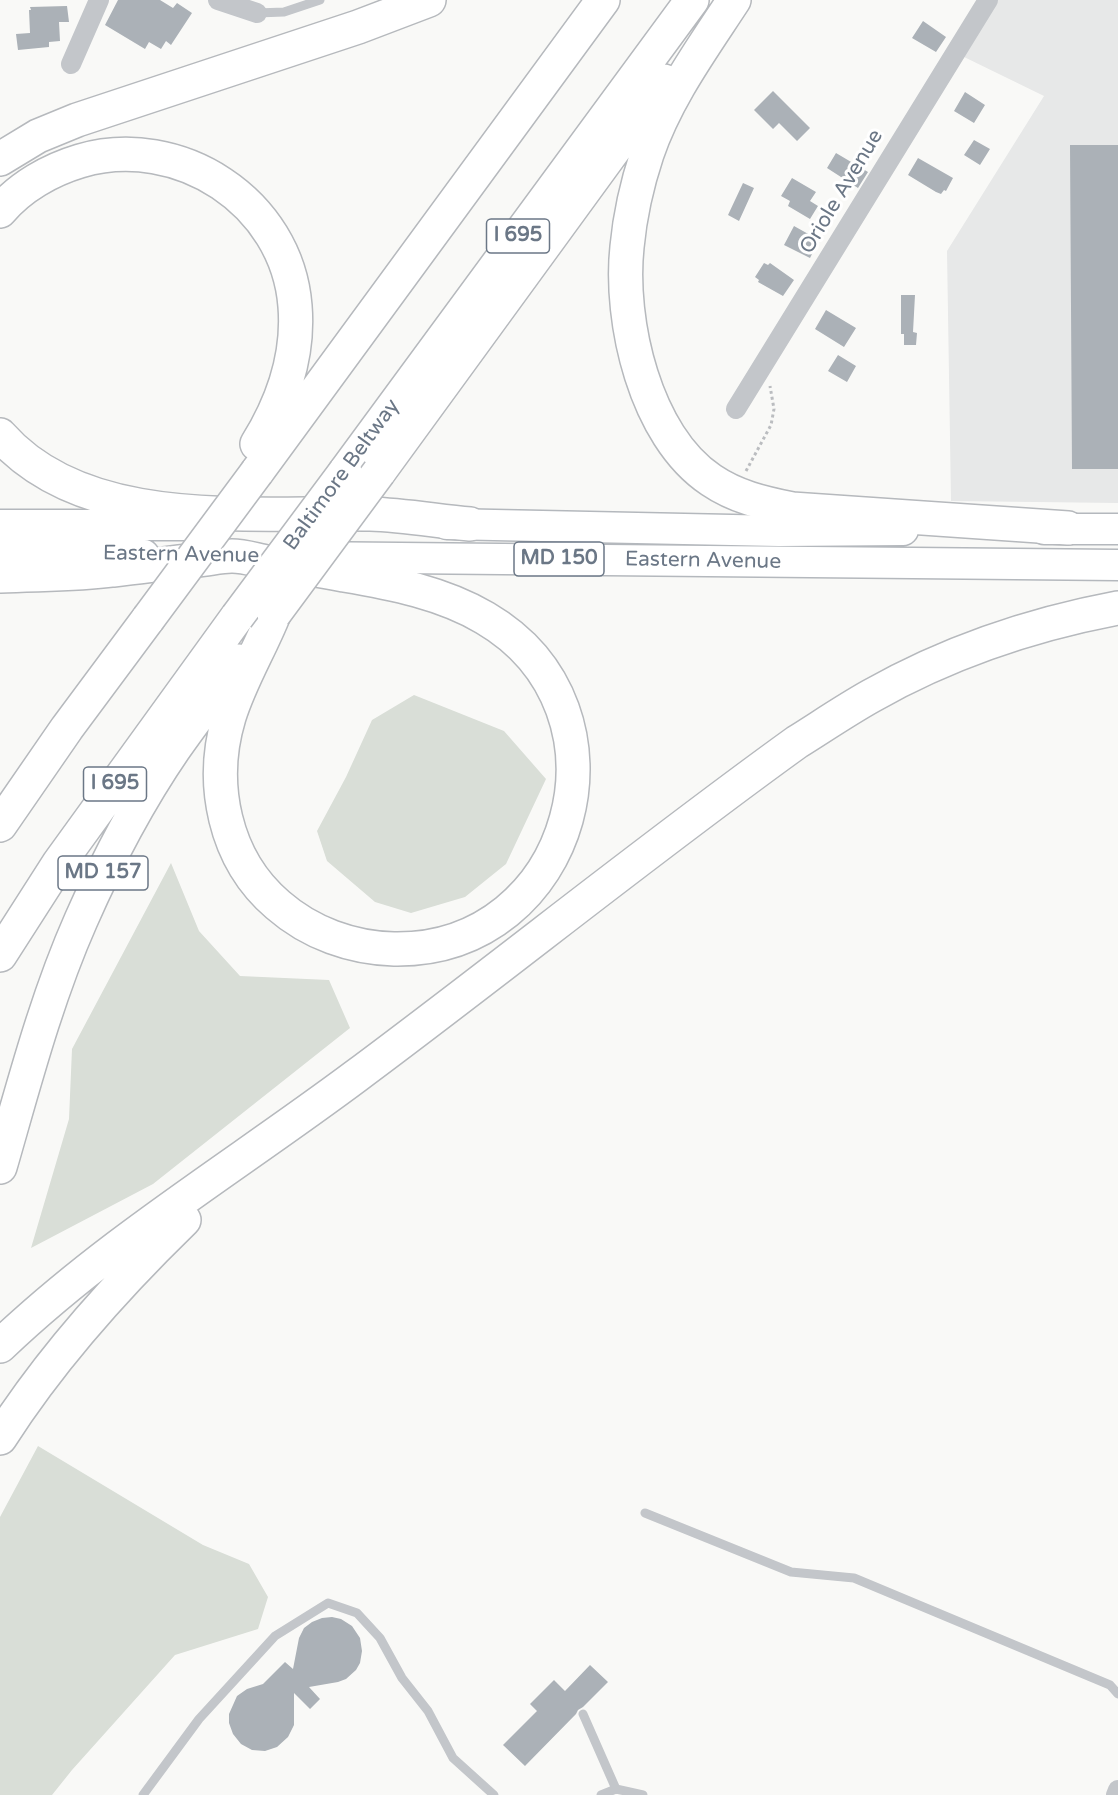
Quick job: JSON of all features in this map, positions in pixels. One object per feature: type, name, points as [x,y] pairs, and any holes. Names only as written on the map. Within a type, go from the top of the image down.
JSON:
[{"type":"highway","points":[[0,159],[38,136],[77,120],[358,27],[429,0]]},
{"type":"highway","points":[[0,825],[248,472],[603,0]]},
{"type":"highway","name":"Baltimore Beltway","points":[[0,955],[59,863],[237,617],[692,0]]},
{"type":"highway","name":"MD 157","points":[[0,1167],[59,975],[80,923],[104,870],[132,818],[174,750],[724,0]]},
{"type":"highway","points":[[734,0],[666,110],[647,152],[635,196],[627,248],[626,291],[631,332],[638,361],[655,408],[670,437],[690,462],[710,480],[731,492],[760,502],[792,509],[1068,528]]},
{"type":"highway","points":[[0,211],[32,183],[60,167],[95,157],[125,154],[154,156],[184,163],[210,175],[238,195],[260,218],[277,244],[291,277],[296,305],[296,334],[292,363],[282,395],[248,472]]},
{"type":"highway","points":[[0,435],[29,462],[50,475],[77,487],[147,508],[193,513],[373,514],[470,524]]},
{"type":"highway","points":[[0,576],[93,573],[233,556],[375,580],[423,592],[485,618],[508,634],[542,669],[560,701],[573,746],[574,774],[571,805],[549,862],[534,884],[515,904],[492,922],[468,935],[435,946],[407,949],[375,948],[345,942],[318,931],[291,916],[271,899],[252,876],[236,850],[225,820],[220,791],[221,756],[229,719],[240,689],[274,614]]},
{"type":"highway","points":[[0,1347],[31,1318],[153,1221],[355,1078],[797,742],[853,707],[914,674],[994,641],[1038,627],[1118,608]]},
{"type":"highway","points":[[0,796],[67,728]]},
{"type":"highway","points":[[0,1438],[45,1372],[111,1293],[147,1256],[183,1220],[355,1078]]},
{"type":"main road","name":"Eastern Avenue","points":[[0,525],[470,524],[779,531],[1118,529]]},
{"type":"main road","name":"Eastern Avenue","points":[[0,551],[45,554],[1118,565]]},
{"type":"main road","points":[[1043,564],[1101,552],[1118,551]]},
{"type":"street","points":[[71,64],[99,0]]},
{"type":"street","points":[[218,0],[257,13]]},
{"type":"street","name":"Oriole Avenue","points":[[736,408],[988,0]]},
{"type":"street","points":[[1116,1795],[1118,1790]]},
{"type":"lane","points":[[257,13],[284,12],[320,0]]},
{"type":"lane","points":[[645,1513],[791,1572],[854,1578],[1110,1685],[1118,1694]]},
{"type":"lane","points":[[143,1795],[199,1719],[275,1636],[328,1604],[357,1613],[380,1638],[402,1678],[428,1711],[453,1758],[494,1795]]},
{"type":"lane","points":[[584,1714],[616,1789]]},
{"type":"lane","points":[[601,1795],[616,1789],[643,1795]]},
{"type":"path","points":[[744,475],[771,425],[774,410],[764,364]]},
{"type":"shaded area","points":[[996,0],[1118,0],[1118,503],[951,501],[947,251],[1044,96],[960,55]]},
{"type":"shaded area","points":[[414,695],[504,731],[546,779],[506,864],[465,897],[411,913],[375,902],[327,861],[317,831],[346,777],[372,720]]},
{"type":"shaded area","points":[[171,863],[199,931],[240,976],[329,980],[350,1028],[153,1184],[31,1248],[69,1119],[72,1049]]},
{"type":"shaded area","points":[[38,1446],[203,1545],[249,1564],[268,1597],[258,1629],[175,1655],[52,1795],[0,1795],[0,1517]]},
{"type":"building","points":[[118,0],[160,0],[173,8],[177,3],[192,13],[171,45],[166,41],[161,49],[149,42],[145,49],[105,25]]},
{"type":"building","points":[[67,6],[69,22],[59,22],[60,41],[49,42],[49,47],[18,50],[16,34],[30,33],[30,7]]},
{"type":"building","points":[[923,21],[946,37],[936,52],[912,38]]},
{"type":"building","points":[[773,91],[810,128],[797,141],[779,123],[773,129],[754,110]]},
{"type":"building","points":[[965,92],[985,105],[974,123],[954,111]]},
{"type":"building","points":[[974,140],[990,149],[980,165],[964,155]]},
{"type":"building","points":[[1070,145],[1118,145],[1118,469],[1072,469]]},
{"type":"building","points":[[836,153],[868,172],[858,188],[827,168]]},
{"type":"building","points":[[918,158],[953,178],[946,191],[944,190],[941,194],[936,192],[908,175]]},
{"type":"building","points":[[792,178],[816,192],[810,201],[818,206],[810,219],[788,206],[790,201],[781,196]]},
{"type":"building","points":[[743,183],[754,188],[739,221],[728,215]]},
{"type":"building","points":[[794,226],[819,240],[810,258],[784,245]]},
{"type":"building","points":[[764,263],[768,265],[770,263],[794,280],[783,296],[758,282],[759,280],[755,277]]},
{"type":"building","points":[[901,295],[915,295],[913,332],[917,333],[916,345],[904,345],[904,334],[901,334]]},
{"type":"building","points":[[826,310],[856,328],[844,347],[815,329]]},
{"type":"building","points":[[838,355],[856,366],[847,382],[828,371]]},
{"type":"building","points":[[322,1618],[341,1619],[352,1626],[360,1638],[362,1651],[356,1670],[346,1679],[338,1682],[309,1687],[320,1699],[310,1709],[294,1693],[294,1725],[288,1737],[277,1747],[265,1751],[252,1750],[241,1744],[233,1734],[229,1723],[229,1714],[237,1696],[247,1689],[263,1684],[285,1662],[293,1669],[299,1638],[304,1628]]},
{"type":"building","points":[[590,1665],[608,1682],[525,1766],[503,1745],[537,1711],[530,1704],[554,1680],[565,1691]]}]
